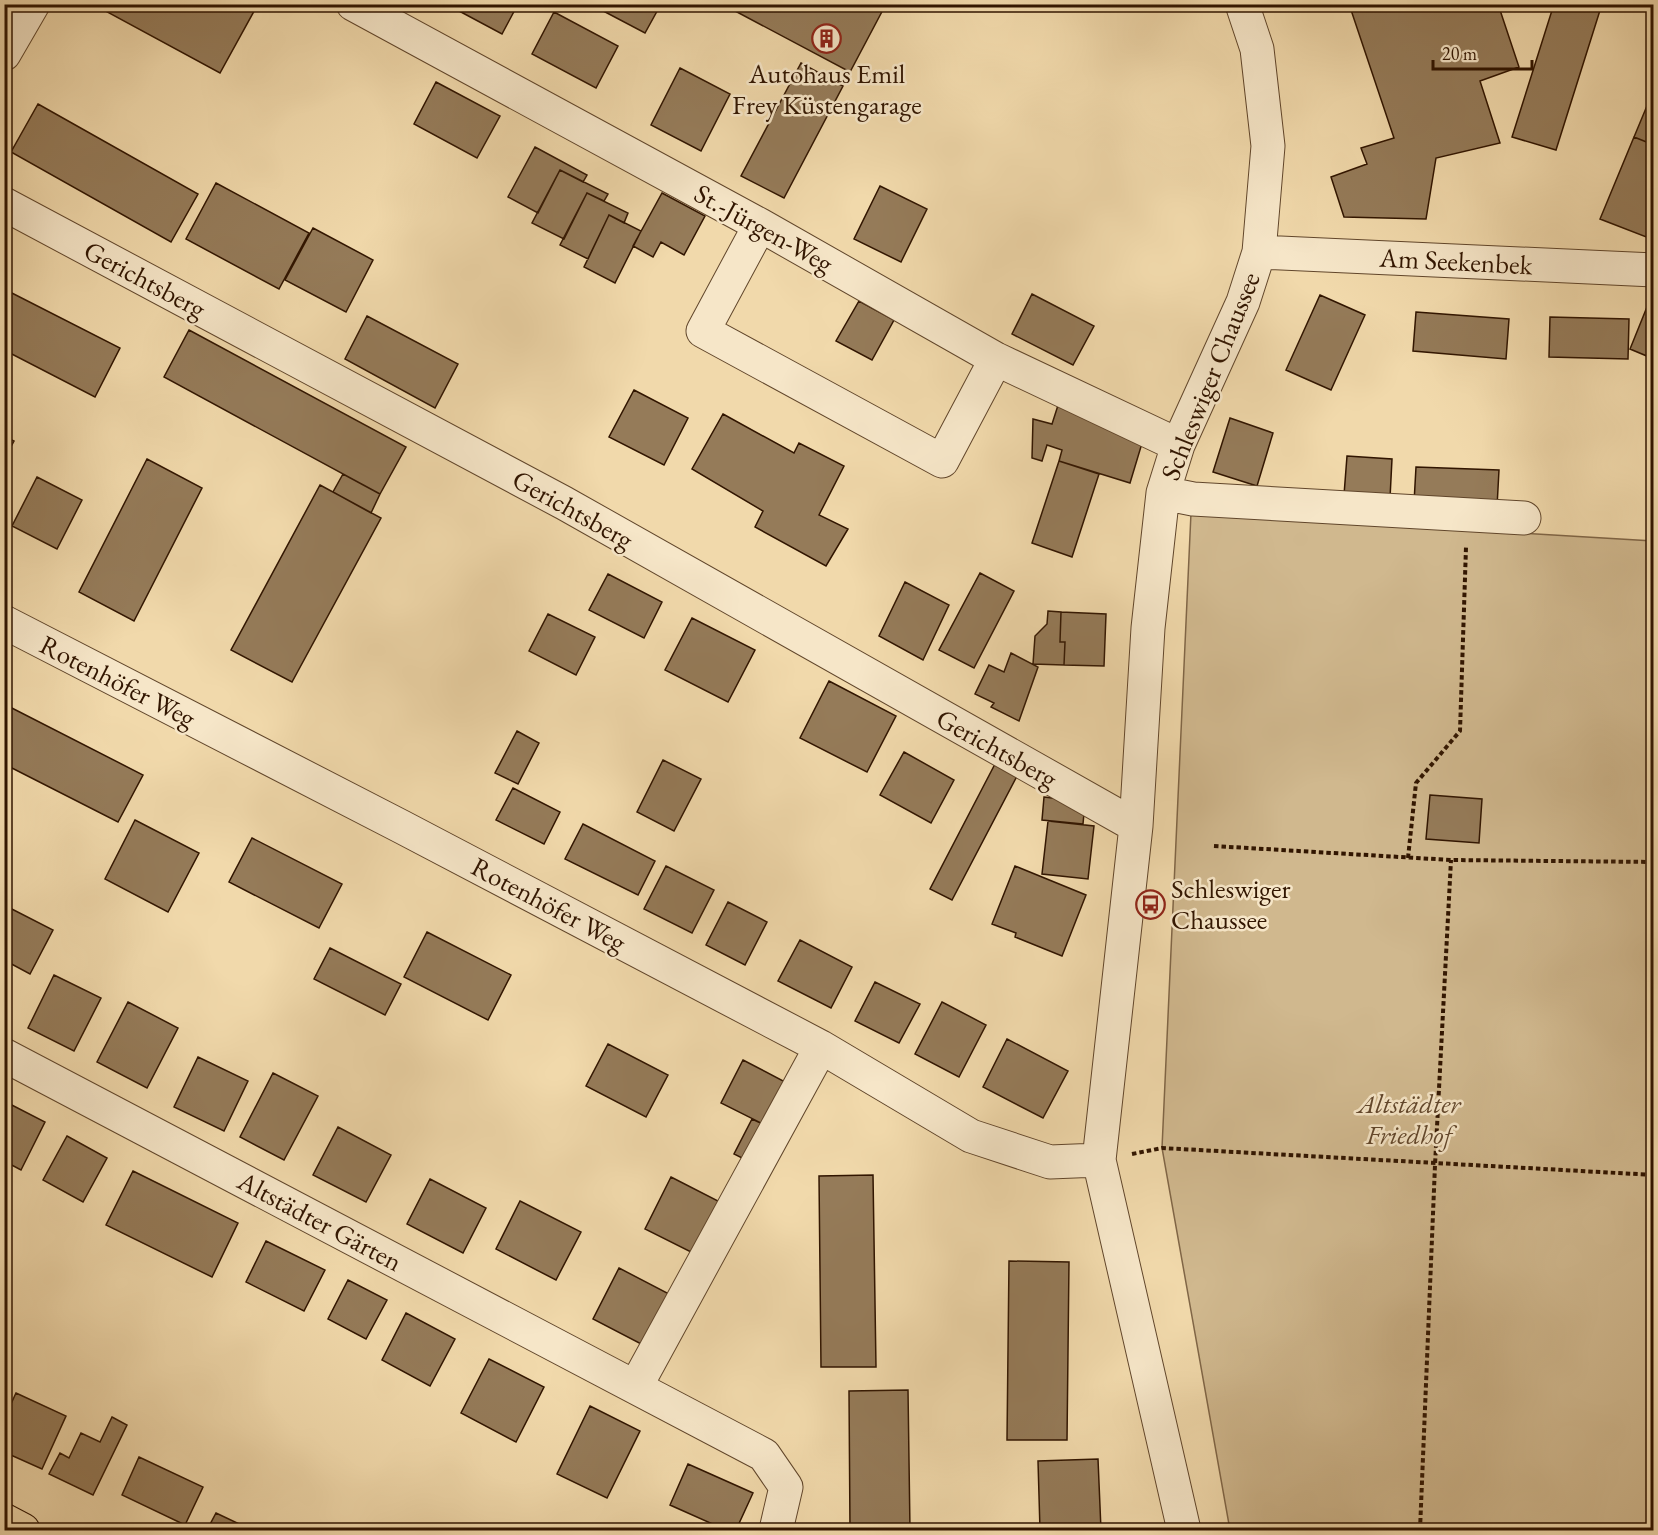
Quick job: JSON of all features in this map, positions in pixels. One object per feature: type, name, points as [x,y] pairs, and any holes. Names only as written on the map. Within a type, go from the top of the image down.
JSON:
[{"type":"main road","points":[[4,1520],[23,1530]]},
{"type":"street","points":[[4,54],[33,4]]},
{"type":"street","name":"St.-Jürgen-Weg","points":[[353,4],[760,225],[996,359],[1178,445]]},
{"type":"street","name":"Schleswiger Chaussee","points":[[1184,1530],[1099,1160],[1136,826],[1148,628],[1163,493],[1178,445],[1243,302],[1259,252],[1268,146],[1257,49],[1242,4]]},
{"type":"street","name":"Gerichtsberg","points":[[4,204],[564,503],[1136,826]]},
{"type":"street","points":[[760,225],[703,331],[942,461],[996,359]]},
{"type":"street","name":"Am Seekenbek","points":[[1259,252],[1653,270]]},
{"type":"street","points":[[1163,493],[1193,499],[1524,518]]},
{"type":"street","name":"Rotenhöfer Weg","points":[[4,622],[402,826],[820,1047],[971,1136],[1050,1162],[1099,1160]]},
{"type":"street","points":[[636,1386],[820,1047]]},
{"type":"street","name":"Altstädter Gärten","points":[[4,1055],[764,1455],[786,1487],[776,1530]]},
{"type":"path","points":[[1408,858],[1416,783],[1460,731],[1467,543]]},
{"type":"path","points":[[1214,846],[1451,860],[1653,862]]},
{"type":"path","points":[[1420,1530],[1435,1165],[1451,860]]},
{"type":"path","points":[[1099,1160],[1162,1148],[1435,1165],[1653,1175]]},
{"type":"green space","name":"Altstädter Friedhof","points":[[1191,513],[1653,541],[1653,1530],[1230,1530],[1162,1148]]},
{"type":"building","points":[[99,4],[258,4],[220,73],[98,7]]},
{"type":"building","points":[[446,4],[518,4],[502,34]]},
{"type":"building","points":[[590,4],[661,4],[645,33]]},
{"type":"building","name":"Autohaus Emil Frey Küstengarage","points":[[722,4],[886,4],[850,72]]},
{"type":"building","points":[[1349,4],[1498,4],[1519,67],[1480,81],[1500,143],[1436,158],[1426,219],[1344,217],[1331,177],[1367,164],[1361,148],[1394,138]]},
{"type":"building","points":[[1554,4],[1602,4],[1556,150],[1512,137]]},
{"type":"building","points":[[554,12],[618,46],[596,88],[532,54]]},
{"type":"building","points":[[801,63],[843,86],[784,198],[741,176]]},
{"type":"building","points":[[680,68],[730,94],[701,151],[651,125]]},
{"type":"building","points":[[436,82],[500,116],[477,158],[414,124]]},
{"type":"building","points":[[1654,89],[1654,145],[1634,137]]},
{"type":"building","points":[[38,104],[198,194],[171,242],[11,152]]},
{"type":"building","points":[[1634,137],[1654,145],[1654,240],[1600,219]]},
{"type":"building","points":[[535,147],[587,175],[583,182],[560,170],[538,213],[508,197]]},
{"type":"building","points":[[560,170],[608,194],[604,201],[587,193],[564,239],[532,223]]},
{"type":"building","points":[[216,183],[309,233],[279,289],[186,239]]},
{"type":"building","points":[[880,186],[927,209],[901,262],[854,239]]},
{"type":"building","points":[[587,193],[628,213],[624,223],[609,215],[588,259],[560,245]]},
{"type":"building","points":[[662,193],[705,216],[684,255],[661,242],[653,257],[633,246]]},
{"type":"building","points":[[609,215],[641,231],[615,283],[584,267]]},
{"type":"building","points":[[313,228],[373,260],[346,312],[285,280]]},
{"type":"building","points":[[4,289],[120,348],[95,397],[4,350]]},
{"type":"building","points":[[1032,294],[1094,326],[1073,365],[1012,334]]},
{"type":"building","points":[[1320,295],[1365,315],[1331,390],[1286,370]]},
{"type":"building","points":[[859,301],[894,320],[872,360],[836,341]]},
{"type":"building","points":[[1647,307],[1654,309],[1654,359],[1630,349]]},
{"type":"building","points":[[1416,312],[1509,319],[1506,359],[1413,351]]},
{"type":"building","points":[[367,316],[458,364],[435,408],[345,359]]},
{"type":"building","points":[[1550,317],[1629,319],[1628,359],[1549,357]]},
{"type":"building","points":[[189,330],[406,447],[380,494],[164,377]]},
{"type":"building","points":[[634,390],[688,418],[664,465],[609,437]]},
{"type":"building","points":[[1060,399],[1143,440],[1130,483],[1059,461],[1062,450],[1047,445],[1042,461],[1032,458],[1033,419],[1052,424]]},
{"type":"building","points":[[723,414],[794,453],[799,443],[844,466],[819,515],[848,529],[826,566],[755,527],[763,511],[692,469]]},
{"type":"building","points":[[1230,418],[1273,433],[1257,486],[1213,472]]},
{"type":"building","points":[[4,436],[14,441],[4,459]]},
{"type":"building","points":[[1347,456],[1392,459],[1390,498],[1344,495]]},
{"type":"building","points":[[147,459],[202,488],[134,621],[79,592]]},
{"type":"building","points":[[1059,461],[1099,474],[1072,557],[1032,543]]},
{"type":"building","points":[[1416,467],[1499,470],[1497,507],[1414,503]]},
{"type":"building","points":[[343,474],[380,494],[371,513],[333,492]]},
{"type":"building","points":[[37,477],[82,500],[57,549],[12,526]]},
{"type":"building","points":[[320,485],[381,518],[292,682],[231,650]]},
{"type":"building","points":[[980,573],[1014,591],[974,668],[939,650]]},
{"type":"building","points":[[608,574],[662,602],[644,638],[589,610]]},
{"type":"building","points":[[905,582],[949,605],[923,660],[879,636]]},
{"type":"building","points":[[1048,611],[1061,612],[1060,642],[1065,642],[1064,665],[1033,664],[1035,636],[1047,624]]},
{"type":"building","points":[[1061,612],[1106,614],[1104,666],[1064,665],[1065,642],[1060,642]]},
{"type":"building","points":[[548,614],[595,637],[576,675],[529,651]]},
{"type":"building","points":[[692,618],[755,650],[728,702],[665,670]]},
{"type":"building","points":[[1011,653],[1038,667],[1019,721],[991,707],[994,703],[975,694],[989,665],[1004,672]]},
{"type":"building","points":[[829,681],[896,716],[867,772],[800,738]]},
{"type":"building","points":[[4,704],[143,775],[118,822],[4,764]]},
{"type":"building","points":[[517,731],[539,743],[518,784],[495,773]]},
{"type":"building","points":[[904,752],[954,780],[931,823],[880,795]]},
{"type":"building","points":[[663,760],[701,779],[674,831],[637,812]]},
{"type":"building","points":[[995,764],[1017,776],[952,900],[930,889]]},
{"type":"building","points":[[513,788],[560,812],[544,844],[496,820]]},
{"type":"building","points":[[1430,795],[1482,799],[1479,843],[1426,839]]},
{"type":"building","points":[[1044,797],[1085,802],[1083,824],[1042,820]]},
{"type":"building","points":[[135,820],[199,853],[168,912],[105,879]]},
{"type":"building","points":[[1048,821],[1094,826],[1088,879],[1042,874]]},
{"type":"building","points":[[583,824],[655,861],[638,895],[565,859]]},
{"type":"building","points":[[252,838],[342,884],[319,928],[229,882]]},
{"type":"building","points":[[666,866],[714,890],[692,933],[644,909]]},
{"type":"building","points":[[1015,866],[1086,895],[1062,956],[1015,937],[1016,933],[992,924]]},
{"type":"building","points":[[728,902],[767,922],[745,965],[706,945]]},
{"type":"building","points":[[4,905],[53,930],[30,974],[4,960]]},
{"type":"building","points":[[427,932],[511,975],[488,1020],[404,977]]},
{"type":"building","points":[[800,940],[852,967],[831,1008],[778,981]]},
{"type":"building","points":[[330,948],[401,984],[385,1015],[314,979]]},
{"type":"building","points":[[54,975],[101,998],[74,1051],[28,1028]]},
{"type":"building","points":[[875,982],[920,1004],[899,1043],[855,1021]]},
{"type":"building","points":[[128,1002],[178,1028],[147,1088],[97,1062]]},
{"type":"building","points":[[942,1002],[986,1025],[959,1077],[915,1054]]},
{"type":"building","points":[[1007,1039],[1068,1071],[1043,1118],[983,1087]]},
{"type":"building","points":[[608,1044],[668,1075],[646,1117],[586,1086]]},
{"type":"building","points":[[198,1057],[248,1081],[224,1131],[174,1107]]},
{"type":"building","points":[[743,1060],[789,1084],[767,1126],[721,1103]]},
{"type":"building","points":[[273,1073],[318,1096],[284,1160],[240,1137]]},
{"type":"building","points":[[4,1101],[45,1122],[21,1170],[4,1161]]},
{"type":"building","points":[[752,1119],[767,1126],[748,1161],[734,1154]]},
{"type":"building","points":[[338,1127],[391,1155],[366,1202],[313,1175]]},
{"type":"building","points":[[67,1136],[107,1158],[83,1202],[43,1180]]},
{"type":"building","points":[[133,1171],[238,1223],[212,1277],[106,1225]]},
{"type":"building","points":[[873,1175],[876,1367],[821,1367],[819,1176]]},
{"type":"building","points":[[671,1177],[720,1202],[693,1253],[645,1229]]},
{"type":"building","points":[[430,1179],[486,1208],[463,1253],[407,1224]]},
{"type":"building","points":[[520,1201],[581,1232],[556,1280],[496,1249]]},
{"type":"building","points":[[266,1241],[325,1270],[304,1311],[246,1282]]},
{"type":"building","points":[[1009,1261],[1069,1262],[1067,1440],[1007,1440]]},
{"type":"building","points":[[619,1268],[671,1295],[645,1346],[593,1319]]},
{"type":"building","points":[[348,1280],[387,1300],[366,1339],[328,1319]]},
{"type":"building","points":[[406,1313],[455,1339],[430,1386],[382,1360]]},
{"type":"building","points":[[489,1359],[544,1387],[516,1442],[461,1413]]},
{"type":"building","points":[[908,1390],[910,1530],[850,1530],[849,1391]]},
{"type":"building","points":[[16,1393],[66,1416],[42,1469],[4,1452],[4,1419]]},
{"type":"building","points":[[590,1406],[640,1431],[607,1498],[557,1474]]},
{"type":"building","points":[[112,1417],[127,1425],[93,1495],[49,1474],[60,1453],[69,1458],[81,1433],[100,1442]]},
{"type":"building","points":[[139,1457],[203,1487],[185,1525],[122,1495]]},
{"type":"building","points":[[1098,1459],[1101,1530],[1040,1530],[1038,1461]]},
{"type":"building","points":[[688,1464],[753,1493],[736,1530],[726,1530],[670,1505]]},
{"type":"building","points":[[216,1513],[252,1530],[207,1530]]},
{"type":"place","name":"Autohaus Emil Frey Küstengarage","points":[[827,38]]},
{"type":"place","name":"Schleswiger Chaussee","points":[[1150,904]]}]
